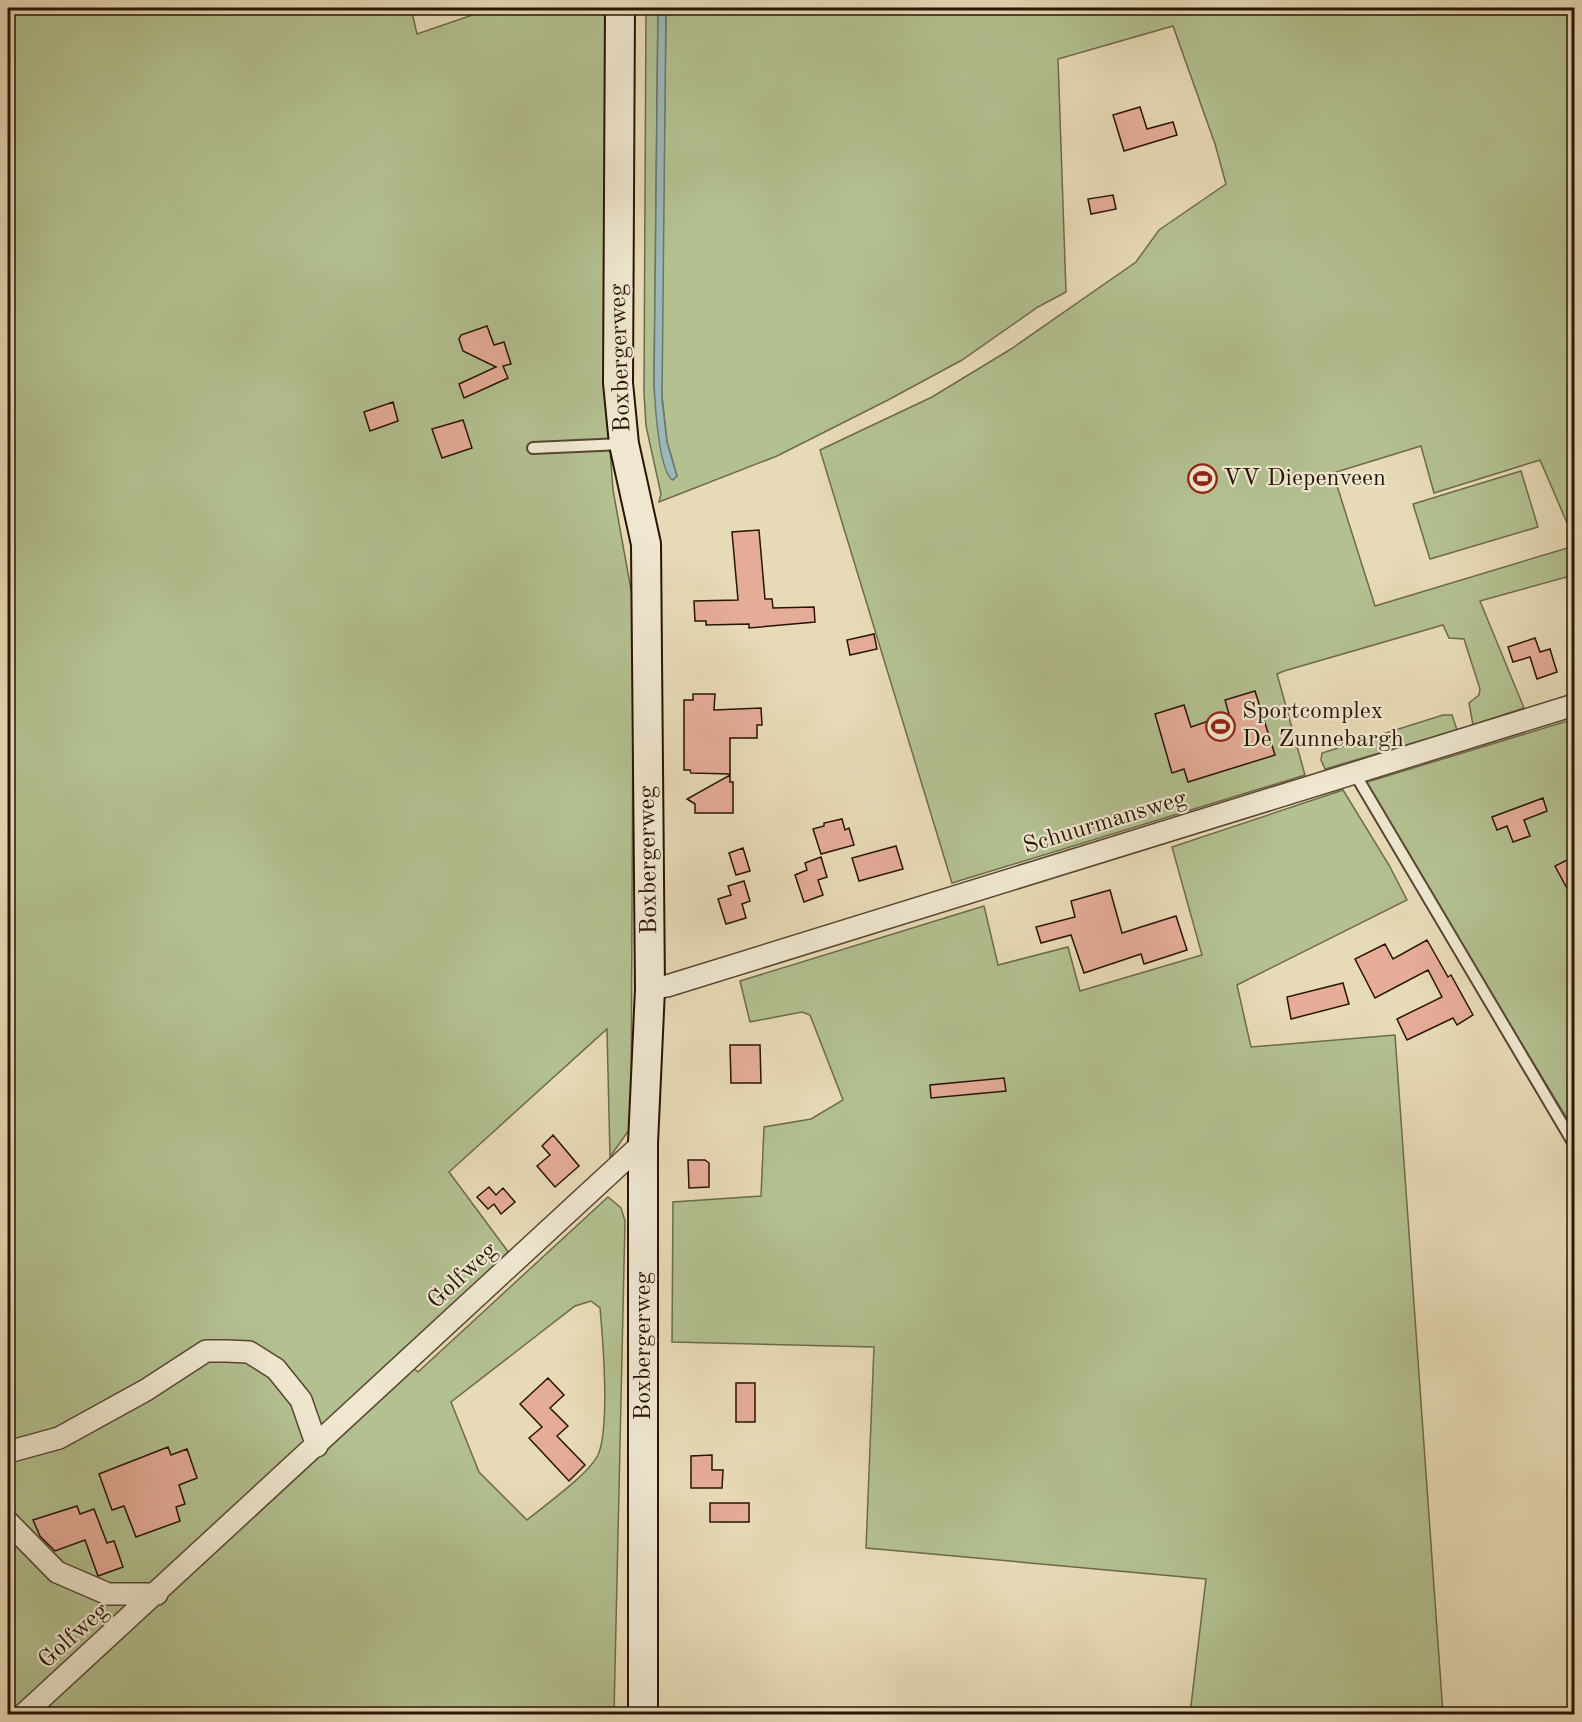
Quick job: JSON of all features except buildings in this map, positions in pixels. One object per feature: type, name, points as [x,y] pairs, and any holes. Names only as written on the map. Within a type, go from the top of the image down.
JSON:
[{"type":"street","name":"Boxbergerweg","points":[[620,8],[618,383],[624,444],[646,544],[650,989],[643,1143],[643,1714]]},
{"type":"street","name":"Schuurmansweg","points":[[650,989],[1575,705]]},
{"type":"street","name":"Golfweg","points":[[24,1714],[157,1594],[643,1143]]},
{"type":"street","points":[[8,1452],[59,1438],[146,1390],[206,1352],[226,1351],[249,1352],[276,1369],[301,1400],[317,1446]]},
{"type":"street","name":"Golfweg","points":[[8,1522],[57,1572],[108,1594],[157,1594]]},
{"type":"lane","points":[[533,448],[624,444]]},
{"type":"lane","points":[[1355,774],[1575,1144]]},
{"type":"green space","points":[[8,8],[411,8],[417,34],[493,8],[610,8],[610,449],[613,490],[637,623],[633,693],[631,1127],[610,1157],[607,1029],[449,1172],[509,1253],[398,1354],[418,1372],[608,1197],[621,1208],[625,1221],[614,1714],[8,1714]],"holes":[[[591,1301],[600,1308],[605,1405],[602,1442],[598,1455],[576,1480],[527,1520],[479,1472],[451,1402],[575,1306]]]},
{"type":"green space","points":[[646,8],[658,8],[654,385],[660,441],[668,474],[677,476],[667,442],[661,387],[666,8],[1574,8],[1574,539],[1540,460],[1434,493],[1421,446],[1333,473],[1375,606],[1574,546],[1574,575],[1480,601],[1524,708],[1473,725],[1469,703],[1479,695],[1480,689],[1464,639],[1449,638],[1443,625],[1284,671],[1277,674],[1305,775],[952,883],[820,450],[932,397],[1011,349],[1136,262],[1159,230],[1226,184],[1215,144],[1173,26],[1058,59],[1066,292],[1038,307],[962,360],[888,400],[777,456],[659,502],[661,494],[646,426],[644,393]]},
{"type":"green space","points":[[1521,471],[1538,527],[1430,559],[1413,504]]},
{"type":"green space","points":[[1443,715],[1452,715],[1457,730],[1325,769],[1321,760],[1322,753]]},
{"type":"green space","points":[[1574,719],[1574,1130],[1364,783]]},
{"type":"green space","points":[[1343,790],[1389,865],[1407,900],[1237,985],[1251,1047],[1395,1035],[1443,1714],[1190,1714],[1206,1579],[866,1548],[874,1347],[672,1342],[673,1202],[761,1196],[764,1127],[811,1119],[843,1100],[810,1015],[802,1012],[750,1022],[740,981],[984,906],[998,965],[1068,947],[1080,991],[1202,955],[1172,847]]},
{"type":"water","points":[[658,8],[666,8],[662,399],[667,442],[677,476],[673,480],[668,475],[661,452],[654,385]]},
{"type":"place","name":"VV Diepenveen","points":[[1202,479]]},
{"type":"place","name":"Sportcomplex De Zunnebargh","points":[[1221,726]]}]
